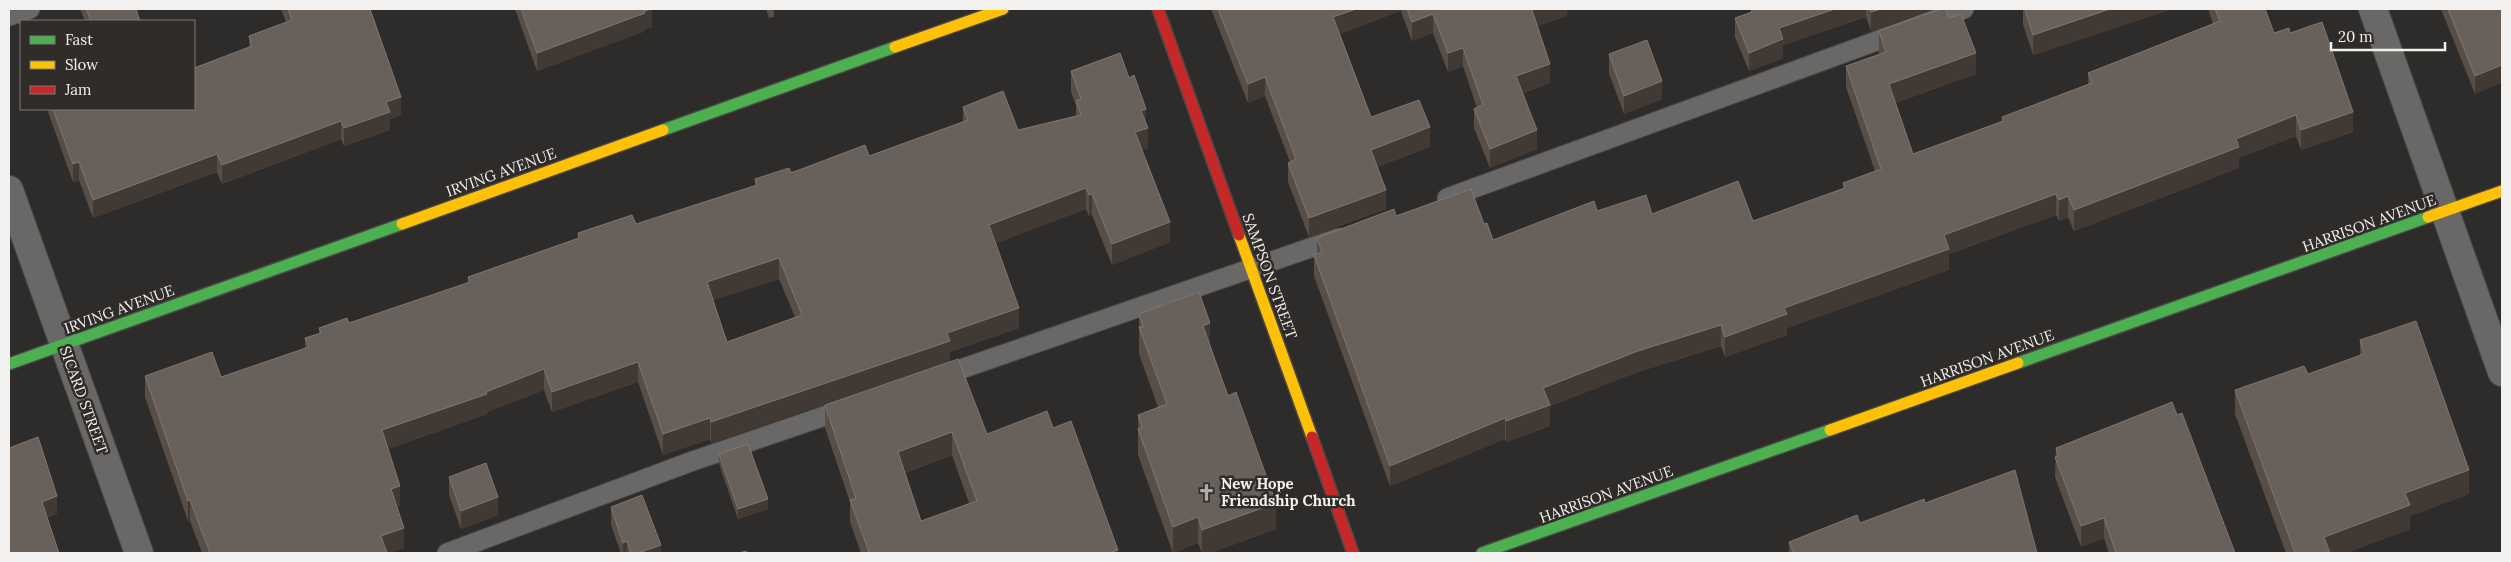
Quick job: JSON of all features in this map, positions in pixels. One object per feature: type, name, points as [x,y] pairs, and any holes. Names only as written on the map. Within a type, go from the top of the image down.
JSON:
[{"type":"street","name":"IRVING AVENUE","points":[[9,364],[1003,9]]},
{"type":"street","name":"SAMPSON STREET","points":[[1158,9],[1352,553]]},
{"type":"street","points":[[2372,9],[2446,211],[2502,372]]},
{"type":"street","name":"SICARD STREET","points":[[9,190],[139,553]]},
{"type":"street","name":"HARRISON AVENUE","points":[[1482,553],[2502,191]]},
{"type":"lane","points":[[9,16],[30,9]]},
{"type":"lane","points":[[1430,205],[1964,9]]},
{"type":"lane","points":[[924,382],[1252,270],[1355,232]]},
{"type":"lane","points":[[447,553],[690,462],[868,401]]},
{"type":"building","points":[[86,9],[136,9],[140,20],[91,20]]},
{"type":"building","points":[[288,9],[370,9],[401,97],[386,102],[390,112],[344,128],[341,121],[222,165],[217,154],[93,200],[79,162],[73,164],[53,110],[195,110],[195,68],[252,46],[249,36],[292,20]]},
{"type":"building","points":[[521,9],[652,9],[537,53]]},
{"type":"building","points":[[1218,9],[1356,9],[1333,17],[1371,117],[1419,100],[1430,127],[1371,150],[1386,190],[1309,218],[1288,163],[1296,159],[1265,77],[1248,84]]},
{"type":"building","points":[[1407,9],[1535,9],[1532,10],[1550,64],[1516,76],[1537,130],[1490,149],[1474,109],[1483,105],[1463,48],[1448,53],[1433,14],[1412,22]]},
{"type":"building","points":[[1751,9],[1835,9],[1779,28],[1783,39],[1749,53],[1735,18],[1752,12]]},
{"type":"building","points":[[1870,9],[1881,9],[1871,12]]},
{"type":"building","points":[[1941,9],[1946,9],[1949,18],[1961,14],[1976,53],[1889,84],[1913,154],[2003,121],[2002,117],[2092,83],[2088,73],[2220,21],[2215,9],[2265,9],[2274,33],[2289,28],[2290,33],[2322,22],[2353,112],[2301,130],[2296,115],[2236,139],[2239,147],[2074,210],[2068,196],[2059,200],[2056,194],[1944,235],[1949,249],[1784,308],[1787,314],[1725,337],[1721,325],[1638,351],[1543,388],[1550,405],[1506,421],[1505,418],[1390,466],[1314,255],[1322,252],[1317,238],[1394,209],[1396,216],[1471,189],[1484,224],[1487,223],[1493,240],[1594,201],[1597,211],[1646,195],[1652,214],[1738,181],[1753,221],[1845,188],[1843,183],[1881,169],[1846,66],[1886,52],[1879,31]]},
{"type":"building","points":[[2025,9],[2110,9],[2033,35]]},
{"type":"building","points":[[2448,9],[2502,9],[2502,65],[2475,76]]},
{"type":"building","points":[[1647,40],[1662,81],[1624,96],[1609,54]]},
{"type":"building","points":[[1120,53],[1129,78],[1134,75],[1146,109],[1141,111],[1148,128],[1135,132],[1170,222],[1112,244],[1092,194],[1089,195],[1086,188],[989,225],[1019,308],[947,333],[950,341],[711,422],[710,418],[663,434],[638,362],[552,392],[544,369],[486,392],[487,394],[382,430],[400,486],[391,489],[404,528],[381,536],[387,553],[210,553],[190,500],[188,501],[145,376],[212,352],[221,377],[309,347],[305,338],[321,333],[319,328],[347,318],[349,323],[470,282],[468,277],[579,238],[578,233],[632,215],[636,224],[757,185],[755,179],[789,168],[791,173],[865,145],[869,156],[968,120],[963,107],[1003,91],[1018,130],[1081,115],[1076,101],[1081,99],[1071,71]],"holes":[[[779,258],[802,315],[727,342],[707,282]]]},
{"type":"building","points":[[1199,292],[1210,323],[1203,326],[1228,396],[1236,392],[1276,503],[1202,530],[1198,517],[1173,527],[1138,429],[1142,427],[1138,415],[1167,404],[1139,327],[1143,326],[1139,314]]},
{"type":"building","points":[[2416,321],[2469,470],[2405,493],[2410,505],[2324,537],[2330,553],[2295,553],[2235,390],[2304,366],[2308,374],[2364,354],[2360,340]]},
{"type":"building","points":[[958,359],[987,434],[1047,411],[1053,428],[1071,421],[1118,550],[1109,553],[865,553],[869,552],[850,500],[856,498],[825,405]],"holes":[[[952,432],[977,501],[921,521],[898,452]]]},
{"type":"building","points":[[2172,402],[2177,415],[2182,413],[2235,553],[2116,553],[2104,518],[2081,526],[2055,457],[2058,456],[2056,448]]},
{"type":"building","points":[[38,437],[57,496],[42,502],[59,553],[9,553],[9,448]]},
{"type":"building","points":[[748,444],[768,499],[738,509],[719,454]]},
{"type":"building","points":[[486,463],[498,497],[461,511],[449,477]]},
{"type":"building","points":[[2015,470],[2037,553],[1794,553],[1789,542],[1857,515],[1860,523],[1924,499],[1925,503]]},
{"type":"building","points":[[642,495],[661,545],[638,553],[631,553],[627,541],[623,543],[611,507]]},
{"type":"traffic: fast","points":[[663,130],[895,47]]},
{"type":"traffic: fast","points":[[2018,363],[2428,217]]},
{"type":"traffic: fast","points":[[9,364],[402,224]]},
{"type":"traffic: fast","points":[[1482,553],[1830,430]]},
{"type":"traffic: slow","points":[[895,47],[1003,9]]},
{"type":"traffic: slow","points":[[402,224],[663,130]]},
{"type":"traffic: slow","points":[[2428,217],[2502,191]]},
{"type":"traffic: slow","points":[[1239,235],[1312,437]]},
{"type":"traffic: slow","points":[[1830,430],[2018,363]]},
{"type":"traffic: jam","points":[[1158,9],[1239,235]]},
{"type":"traffic: jam","points":[[1312,437],[1353,553]]},
{"type":"place","name":"New Hope Friendship Church","points":[[1207,492]]}]
